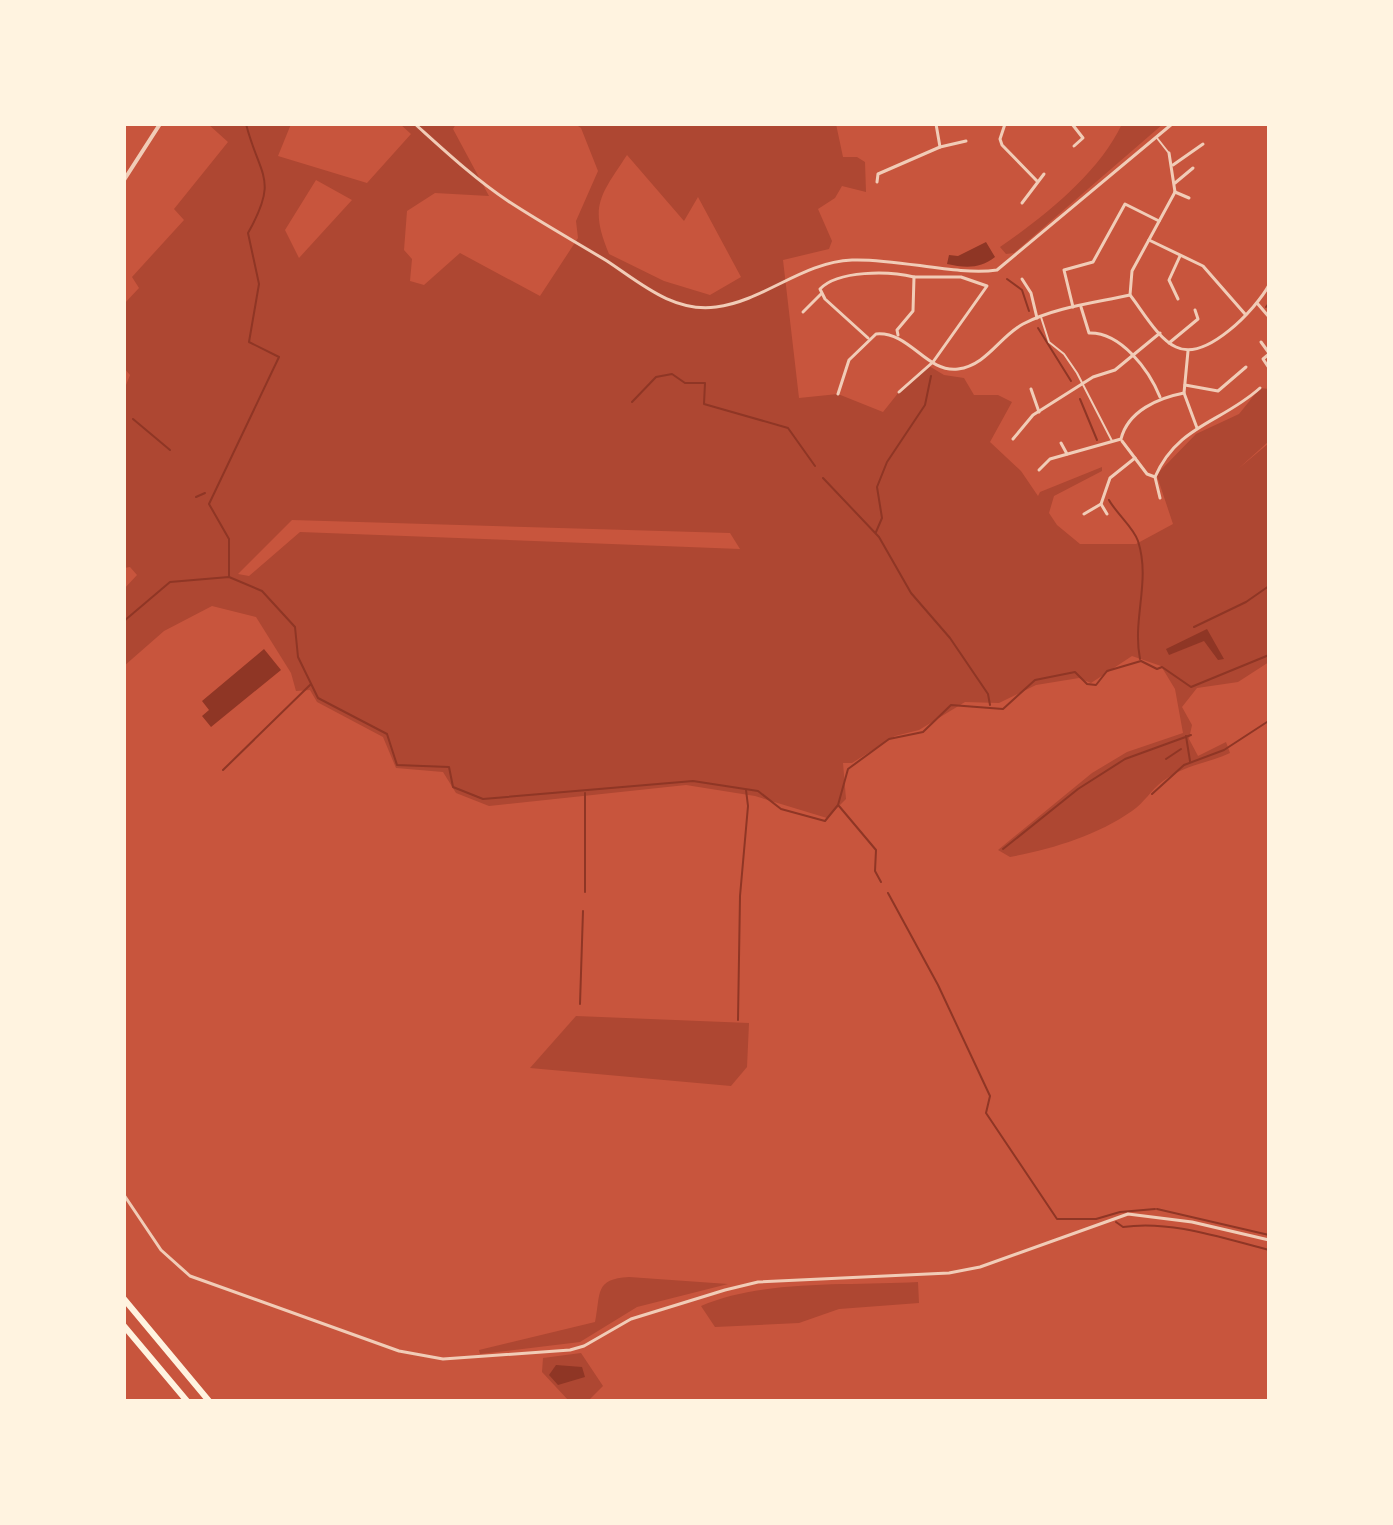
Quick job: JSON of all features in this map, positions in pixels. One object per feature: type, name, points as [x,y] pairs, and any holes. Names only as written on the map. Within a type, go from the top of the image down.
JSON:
[{"type":"highway","points":[[124,1299],[209,1401]]},
{"type":"highway","points":[[124,1326],[187,1401]]},
{"type":"street","points":[[124,180],[160,124]]},
{"type":"street","points":[[415,124],[486,185],[651,292],[701,308],[718,307],[817,265],[836,262],[900,262],[997,270],[1172,124]]},
{"type":"street","points":[[936,124],[941,144]]},
{"type":"street","points":[[1005,124],[1000,139],[1002,145],[1037,181]]},
{"type":"street","points":[[1072,124],[1083,138],[1074,146]]},
{"type":"street","points":[[877,182],[876,171],[941,144],[966,141]]},
{"type":"street","points":[[1173,165],[1203,144]]},
{"type":"street","points":[[1169,153],[1175,192],[1132,271],[1130,295],[1169,343],[1188,351],[1211,344],[1257,303],[1269,285]]},
{"type":"street","points":[[1175,183],[1193,168]]},
{"type":"street","points":[[1022,203],[1044,174]]},
{"type":"street","points":[[1175,192],[1189,198]]},
{"type":"street","points":[[1073,307],[1064,270],[1093,262],[1125,204],[1159,221]]},
{"type":"street","points":[[1149,240],[1203,266],[1245,314]]},
{"type":"street","points":[[1178,299],[1169,280],[1180,254]]},
{"type":"street","points":[[803,312],[821,294],[824,285],[837,277],[961,277],[987,286],[933,362],[899,392]]},
{"type":"street","points":[[898,335],[897,330],[913,311],[914,277]]},
{"type":"street","points":[[1022,279],[1031,293],[1038,317]]},
{"type":"street","points":[[821,294],[868,338]]},
{"type":"street","points":[[838,394],[845,366],[868,338],[876,334],[898,335],[933,362],[955,369],[972,366],[1006,336],[1038,317],[1130,295]]},
{"type":"street","points":[[1257,303],[1269,317]]},
{"type":"street","points":[[1080,306],[1089,333],[1115,339],[1153,381],[1160,397]]},
{"type":"street","points":[[1169,343],[1198,319],[1195,310]]},
{"type":"street","points":[[1013,439],[1039,412],[1081,384],[1115,370],[1160,333]]},
{"type":"street","points":[[1261,342],[1269,353],[1263,359],[1269,368]]},
{"type":"street","points":[[1188,351],[1184,393],[1197,428]]},
{"type":"street","points":[[1185,385],[1218,391],[1246,367]]},
{"type":"street","points":[[1160,498],[1155,477],[1174,445],[1187,432],[1238,408],[1260,388]]},
{"type":"street","points":[[1031,389],[1039,412]]},
{"type":"street","points":[[1039,470],[1050,459],[1121,439],[1129,424],[1160,397],[1184,393]]},
{"type":"street","points":[[1121,439],[1147,474],[1155,477]]},
{"type":"street","points":[[1061,443],[1067,454]]},
{"type":"street","points":[[1084,514],[1101,504],[1110,478],[1135,458]]},
{"type":"street","points":[[1101,504],[1107,514]]},
{"type":"street","points":[[124,1195],[161,1250],[190,1276],[399,1351],[443,1359],[570,1350],[584,1346],[631,1319],[758,1282],[949,1273],[980,1267],[1128,1214],[1192,1222],[1269,1240]]},
{"type":"lane","points":[[1156,137],[1169,153]]},
{"type":"lane","points":[[1038,317],[1049,342],[1064,354],[1112,441]]},
{"type":"shaded area","points":[[208,124],[291,124],[278,156],[367,183],[411,134],[400,124],[456,124],[453,129],[489,196],[435,193],[407,211],[404,250],[412,259],[410,281],[424,285],[460,253],[540,296],[578,238],[576,221],[598,171],[581,128],[575,124],[836,124],[843,157],[857,157],[865,162],[866,192],[842,186],[835,198],[818,209],[832,241],[829,249],[783,260],[799,398],[838,394],[883,412],[899,392],[929,366],[944,375],[964,378],[974,395],[998,395],[1012,402],[990,442],[1021,471],[1038,496],[1040,492],[1102,467],[1102,471],[1054,496],[1049,513],[1057,525],[1080,544],[1136,544],[1173,524],[1157,476],[1160,471],[1196,434],[1239,414],[1260,388],[1269,389],[1269,441],[1238,469],[1269,443],[1269,662],[1238,682],[1197,688],[1182,707],[1192,725],[1189,739],[1198,756],[1226,742],[1230,753],[1170,776],[1136,808],[1104,828],[1058,846],[1010,857],[998,850],[1092,773],[1127,752],[1183,733],[1175,689],[1161,666],[1132,656],[1091,683],[1079,678],[1036,685],[999,703],[965,702],[919,730],[895,736],[852,763],[843,763],[846,799],[827,818],[755,796],[686,785],[489,806],[456,793],[443,772],[396,768],[383,737],[317,702],[310,690],[296,691],[291,673],[256,617],[212,606],[164,631],[124,666],[124,589],[137,575],[130,567],[124,568],[124,390],[130,375],[124,368],[124,304],[139,288],[132,277],[184,220],[174,209],[228,142]],"holes":[[[627,155],[684,221],[698,197],[741,277],[710,295],[664,281],[609,254],[599,212],[604,192]],[[316,180],[352,200],[299,258],[285,230]],[[292,520],[730,533],[740,549],[300,532],[249,576],[238,574]]]},
{"type":"shaded area","points":[[1122,124],[1163,124],[1014,253],[1006,254],[1000,247],[1052,207],[1085,176]]},
{"type":"shaded area","points":[[986,242],[995,257],[984,264],[947,264],[949,255],[958,256]]},
{"type":"shaded area","points":[[1207,629],[1224,659],[1218,660],[1204,641],[1169,655],[1166,649]]},
{"type":"shaded area","points":[[264,649],[281,670],[211,727],[202,716],[209,710],[202,701]]},
{"type":"shaded area","points":[[576,1016],[749,1023],[747,1067],[731,1086],[530,1068]]},
{"type":"shaded area","points":[[629,1277],[728,1284],[637,1307],[580,1342],[480,1354],[479,1350],[595,1322],[604,1284]]},
{"type":"shaded area","points":[[918,1282],[919,1303],[839,1309],[799,1323],[715,1327],[701,1306],[725,1297],[779,1288]]},
{"type":"shaded area","points":[[581,1353],[603,1386],[588,1401],[569,1401],[542,1372],[543,1358]]},
{"type":"shaded area","points":[[556,1365],[582,1367],[585,1377],[558,1385],[549,1375]]},
{"type":"waterway","points":[[229,576],[229,539],[209,504],[279,357],[249,342],[259,284],[248,233],[265,189],[246,124]]},
{"type":"waterway","points":[[1007,279],[1022,290],[1029,311]]},
{"type":"waterway","points":[[1266,307],[1269,303]]},
{"type":"waterway","points":[[1038,328],[1071,381]]},
{"type":"waterway","points":[[632,402],[656,377],[672,374],[685,383],[705,383],[704,404],[788,428],[815,466]]},
{"type":"waterway","points":[[876,532],[882,518],[877,487],[887,462],[925,405],[931,376]]},
{"type":"waterway","points":[[1080,399],[1097,440]]},
{"type":"waterway","points":[[133,419],[170,450]]},
{"type":"waterway","points":[[823,478],[879,537],[911,593],[950,638],[988,694],[990,705]]},
{"type":"waterway","points":[[196,497],[205,493]]},
{"type":"waterway","points":[[1109,500],[1136,536],[1141,556],[1140,659]]},
{"type":"waterway","points":[[124,621],[170,582],[229,577],[262,591],[295,627],[298,657],[318,698],[387,734],[397,765],[449,767],[453,787],[483,799],[693,781],[758,791],[781,809],[825,821],[838,805],[848,769],[889,739],[923,732],[951,705],[1003,709],[1035,680],[1075,672],[1087,684],[1096,685],[1107,671],[1141,661],[1157,669],[1162,667],[1191,687],[1269,655]]},
{"type":"waterway","points":[[1194,627],[1246,602],[1269,586]]},
{"type":"waterway","points":[[223,770],[311,684]]},
{"type":"waterway","points":[[1152,794],[1184,765],[1224,750],[1267,722]]},
{"type":"waterway","points":[[1003,849],[1078,789],[1125,759],[1191,735]]},
{"type":"waterway","points":[[1186,736],[1190,761]]},
{"type":"waterway","points":[[1166,759],[1181,749]]},
{"type":"waterway","points":[[738,1020],[740,896],[748,806],[746,790]]},
{"type":"waterway","points":[[585,793],[585,892]]},
{"type":"waterway","points":[[839,806],[876,850],[875,871],[881,882]]},
{"type":"waterway","points":[[888,893],[938,985],[990,1096],[986,1113],[1057,1219],[1096,1219],[1120,1212],[1155,1209]]},
{"type":"waterway","points":[[580,1004],[583,911]]},
{"type":"waterway","points":[[1157,1209],[1269,1235]]},
{"type":"waterway","points":[[1116,1222],[1123,1227],[1141,1225],[1196,1231],[1269,1250]]}]
